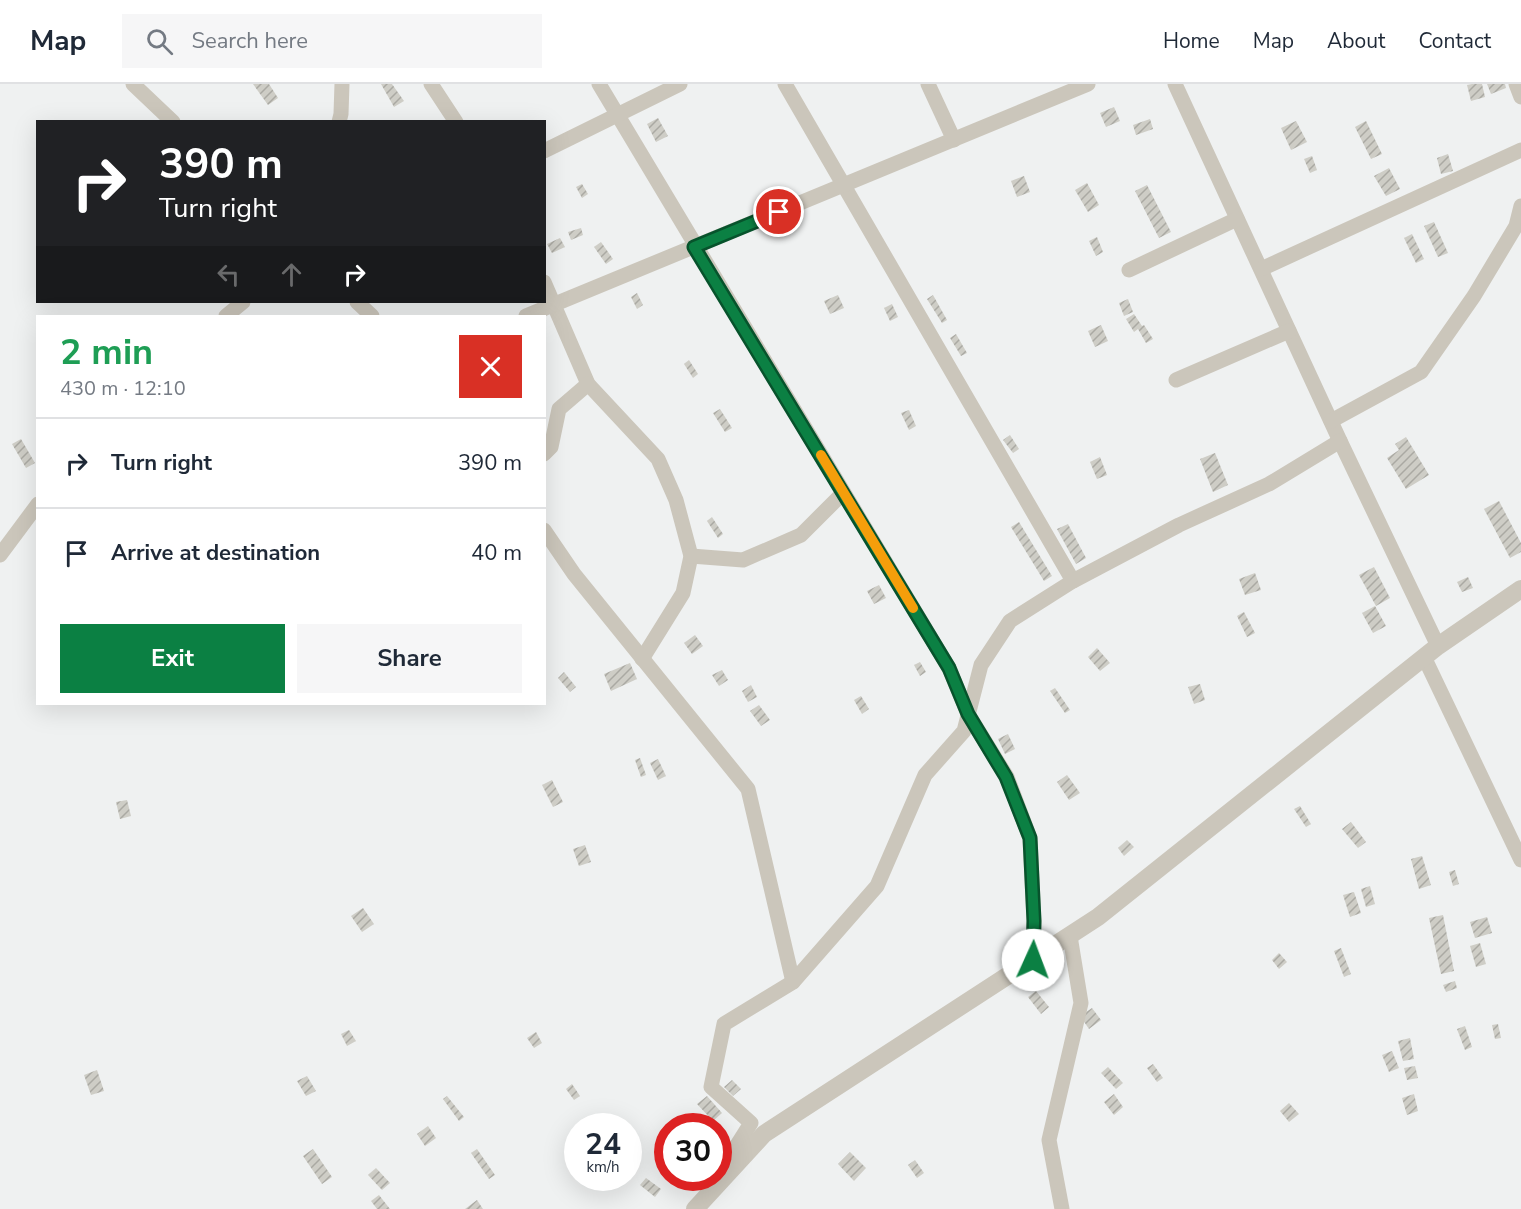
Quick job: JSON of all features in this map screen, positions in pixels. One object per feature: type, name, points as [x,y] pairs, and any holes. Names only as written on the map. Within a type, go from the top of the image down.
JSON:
[{"type":"street","points":[[133,84],[171,120]]},
{"type":"street","points":[[340,120],[342,84]]},
{"type":"street","points":[[431,84],[455,120]]},
{"type":"street","points":[[598,84],[949,668],[968,714],[1006,777],[1030,838],[1034,921],[1033,960]]},
{"type":"street","points":[[546,150],[680,84]]},
{"type":"street","points":[[785,84],[842,186],[1073,581]]},
{"type":"street","points":[[928,84],[954,140]]},
{"type":"street","points":[[528,315],[1088,84]]},
{"type":"street","points":[[1175,84],[1340,441],[1438,646]]},
{"type":"street","points":[[1516,84],[1521,97]]},
{"type":"street","points":[[1261,270],[1521,150]]},
{"type":"street","points":[[1331,421],[1421,372],[1474,296],[1515,226],[1521,206]]},
{"type":"street","points":[[1129,270],[1237,219]]},
{"type":"street","points":[[546,286],[588,384],[658,459],[676,500],[691,556],[683,593],[642,659]]},
{"type":"street","points":[[227,315],[242,303]]},
{"type":"street","points":[[358,303],[371,315]]},
{"type":"street","points":[[1176,380],[1289,331]]},
{"type":"street","points":[[546,452],[551,447],[559,409],[588,384]]},
{"type":"street","points":[[732,1154],[751,1123],[711,1088],[724,1024],[793,982],[877,886],[925,775],[963,731],[981,665],[1010,621],[1073,581],[1179,525],[1269,484],[1340,441]]},
{"type":"street","points":[[691,556],[743,560],[801,535],[843,493]]},
{"type":"street","points":[[0,555],[36,507]]},
{"type":"street","points":[[546,533],[574,574],[748,789],[793,982]]},
{"type":"street","points":[[698,1206],[764,1134],[1098,917],[1425,659],[1438,646],[1521,589]]},
{"type":"street","points":[[1425,659],[1521,860]]},
{"type":"street","points":[[1062,1209],[1049,1140],[1082,1003],[1070,936]]},
{"type":"street","points":[[698,1206],[708,1191]]},
{"type":"building","points":[[253,84],[269,84],[278,98],[268,105]]},
{"type":"building","points":[[381,84],[392,84],[404,101],[394,107]]},
{"type":"building","points":[[1482,84],[1485,97],[1471,101],[1467,85]]},
{"type":"building","points":[[1487,84],[1505,84],[1506,88],[1491,94]]},
{"type":"building","points":[[1114,107],[1120,121],[1106,127],[1100,113]]},
{"type":"building","points":[[658,118],[668,136],[656,142],[647,124]]},
{"type":"building","points":[[1150,119],[1153,129],[1136,135],[1133,125]]},
{"type":"building","points":[[1296,121],[1307,142],[1291,150],[1281,128]]},
{"type":"building","points":[[1366,121],[1382,154],[1371,159],[1355,127]]},
{"type":"building","points":[[1448,154],[1453,171],[1441,174],[1437,158]]},
{"type":"building","points":[[1312,156],[1317,170],[1310,173],[1304,159]]},
{"type":"building","points":[[1389,168],[1400,189],[1386,196],[1374,176]]},
{"type":"building","points":[[1024,176],[1030,192],[1017,197],[1011,181]]},
{"type":"building","points":[[1087,183],[1099,205],[1088,212],[1075,190]]},
{"type":"building","points":[[582,184],[588,194],[582,198],[576,187]]},
{"type":"building","points":[[1147,185],[1171,232],[1159,238],[1135,191]]},
{"type":"building","points":[[1434,222],[1448,253],[1438,257],[1424,226]]},
{"type":"building","points":[[581,228],[583,235],[571,240],[568,232]]},
{"type":"building","points":[[1412,234],[1424,259],[1416,263],[1404,238]]},
{"type":"building","points":[[1097,237],[1103,252],[1096,256],[1089,241]]},
{"type":"building","points":[[560,238],[565,247],[552,253],[547,244]]},
{"type":"building","points":[[601,242],[613,259],[606,264],[594,247]]},
{"type":"building","points":[[637,293],[643,305],[637,309],[631,297]]},
{"type":"building","points":[[838,295],[844,308],[830,314],[824,301]]},
{"type":"building","points":[[933,295],[947,320],[942,323],[927,299]]},
{"type":"building","points":[[1128,299],[1133,312],[1124,316],[1119,303]]},
{"type":"building","points":[[892,304],[898,317],[890,321],[884,308]]},
{"type":"building","points":[[1134,314],[1153,339],[1146,343],[1138,329],[1134,332],[1126,319]]},
{"type":"building","points":[[1101,325],[1108,341],[1095,347],[1088,331]]},
{"type":"building","points":[[956,334],[967,353],[961,356],[950,338]]},
{"type":"building","points":[[689,360],[698,374],[693,378],[684,364]]},
{"type":"building","points":[[720,409],[732,428],[725,432],[713,413]]},
{"type":"building","points":[[909,410],[916,426],[909,430],[901,413]]},
{"type":"building","points":[[1010,435],[1019,449],[1013,453],[1003,440]]},
{"type":"building","points":[[1406,437],[1429,475],[1406,489],[1387,458],[1399,450],[1395,444]]},
{"type":"building","points":[[21,439],[35,463],[26,468],[12,444]]},
{"type":"building","points":[[1215,453],[1228,485],[1213,492],[1200,459]]},
{"type":"building","points":[[1100,457],[1107,475],[1097,479],[1090,462]]},
{"type":"building","points":[[1499,501],[1521,543],[1521,552],[1510,558],[1484,509]]},
{"type":"building","points":[[712,517],[723,534],[718,538],[707,521]]},
{"type":"building","points":[[1019,522],[1052,576],[1044,581],[1011,527]]},
{"type":"building","points":[[1068,524],[1086,558],[1076,564],[1057,529]]},
{"type":"building","points":[[1374,567],[1390,598],[1376,606],[1359,575]]},
{"type":"building","points":[[1255,573],[1261,590],[1245,595],[1239,579]]},
{"type":"building","points":[[1468,577],[1473,588],[1462,592],[1457,582]]},
{"type":"building","points":[[879,585],[886,598],[874,604],[867,591]]},
{"type":"building","points":[[1375,606],[1386,626],[1373,633],[1362,613]]},
{"type":"building","points":[[1244,612],[1255,633],[1247,637],[1237,616]]},
{"type":"building","points":[[695,635],[703,646],[692,654],[684,643]]},
{"type":"building","points":[[1097,648],[1110,663],[1100,671],[1088,657]]},
{"type":"building","points":[[920,662],[926,672],[920,676],[914,665]]},
{"type":"building","points":[[630,663],[637,679],[611,691],[604,674]]},
{"type":"building","points":[[722,670],[728,680],[719,686],[712,675]]},
{"type":"building","points":[[564,672],[576,687],[570,692],[558,678]]},
{"type":"building","points":[[1200,684],[1205,700],[1194,704],[1188,687]]},
{"type":"building","points":[[751,685],[757,697],[748,702],[742,691]]},
{"type":"building","points":[[1055,688],[1070,710],[1065,713],[1050,691]]},
{"type":"building","points":[[861,696],[869,709],[862,714],[854,700]]},
{"type":"building","points":[[759,705],[770,720],[761,726],[750,711]]},
{"type":"building","points":[[1008,734],[1015,749],[1005,754],[998,739]]},
{"type":"building","points":[[640,758],[646,775],[641,777],[635,760]]},
{"type":"building","points":[[658,759],[666,776],[658,780],[650,763]]},
{"type":"building","points":[[1067,775],[1080,793],[1069,800],[1057,782]]},
{"type":"building","points":[[552,780],[563,802],[553,807],[542,785]]},
{"type":"building","points":[[127,800],[131,816],[120,819],[116,802]]},
{"type":"building","points":[[1300,806],[1311,824],[1306,827],[1294,809]]},
{"type":"building","points":[[1351,822],[1366,842],[1358,848],[1342,829]]},
{"type":"building","points":[[1127,840],[1134,847],[1124,856],[1118,848]]},
{"type":"building","points":[[585,845],[591,862],[579,866],[573,849]]},
{"type":"building","points":[[1422,856],[1431,885],[1419,889],[1411,859]]},
{"type":"building","points":[[1455,870],[1459,884],[1453,886],[1449,872]]},
{"type":"building","points":[[1370,886],[1375,904],[1366,907],[1361,889]]},
{"type":"building","points":[[1354,892],[1361,913],[1350,917],[1343,895]]},
{"type":"building","points":[[363,908],[374,924],[362,932],[351,916]]},
{"type":"building","points":[[1443,915],[1454,971],[1441,974],[1429,918]]},
{"type":"building","points":[[1487,917],[1492,933],[1475,938],[1470,922]]},
{"type":"building","points":[[1480,943],[1486,964],[1476,967],[1470,946]]},
{"type":"building","points":[[1341,948],[1351,974],[1344,977],[1334,951]]},
{"type":"building","points":[[1279,953],[1287,962],[1279,969],[1272,960]]},
{"type":"building","points":[[1455,981],[1457,988],[1446,992],[1443,985]]},
{"type":"building","points":[[1036,991],[1049,1007],[1041,1014],[1028,997]]},
{"type":"building","points":[[1092,1008],[1101,1020],[1089,1029],[1080,1016]]},
{"type":"building","points":[[1498,1024],[1501,1038],[1495,1039],[1492,1025]]},
{"type":"building","points":[[1465,1026],[1472,1047],[1465,1050],[1457,1029]]},
{"type":"building","points":[[349,1030],[356,1041],[347,1046],[341,1034]]},
{"type":"building","points":[[536,1032],[542,1043],[534,1048],[527,1038]]},
{"type":"building","points":[[1410,1038],[1414,1059],[1403,1061],[1398,1041]]},
{"type":"building","points":[[1392,1051],[1399,1068],[1389,1072],[1382,1055]]},
{"type":"building","points":[[1153,1064],[1163,1078],[1157,1082],[1147,1068]]},
{"type":"building","points":[[1415,1066],[1418,1078],[1407,1080],[1404,1068]]},
{"type":"building","points":[[1108,1067],[1123,1083],[1116,1089],[1101,1073]]},
{"type":"building","points":[[97,1070],[104,1091],[91,1095],[84,1075]]},
{"type":"building","points":[[307,1076],[316,1091],[306,1096],[297,1081]]},
{"type":"building","points":[[732,1080],[741,1089],[733,1096],[724,1087]]},
{"type":"building","points":[[572,1084],[580,1096],[574,1100],[566,1089]]},
{"type":"building","points":[[1114,1094],[1123,1107],[1114,1115],[1104,1102]]},
{"type":"building","points":[[1414,1094],[1418,1111],[1407,1115],[1402,1098]]},
{"type":"building","points":[[447,1096],[464,1117],[459,1121],[443,1099]]},
{"type":"building","points":[[707,1096],[722,1113],[705,1113],[697,1104]]},
{"type":"building","points":[[1289,1103],[1299,1114],[1289,1122],[1280,1111]]},
{"type":"building","points":[[428,1126],[436,1138],[425,1146],[417,1134]]},
{"type":"building","points":[[313,1149],[332,1177],[322,1184],[303,1156]]},
{"type":"building","points":[[477,1149],[495,1175],[489,1179],[471,1153]]},
{"type":"building","points":[[850,1152],[866,1168],[854,1181],[838,1164]]},
{"type":"building","points":[[915,1160],[924,1173],[917,1178],[908,1165]]},
{"type":"building","points":[[376,1168],[390,1183],[382,1190],[368,1175]]},
{"type":"building","points":[[646,1178],[654,1184],[654,1191],[660,1191],[655,1197],[642,1187]]},
{"type":"building","points":[[379,1195],[390,1209],[377,1209],[371,1201]]},
{"type":"building","points":[[477,1200],[483,1209],[465,1209]]},
{"type":"slow traffic","points":[[821,455],[913,608]]},
{"type":"route","points":[[779,212],[694,247],[949,668],[968,714],[1006,777],[1030,838],[1034,921],[1033,960]]}]
